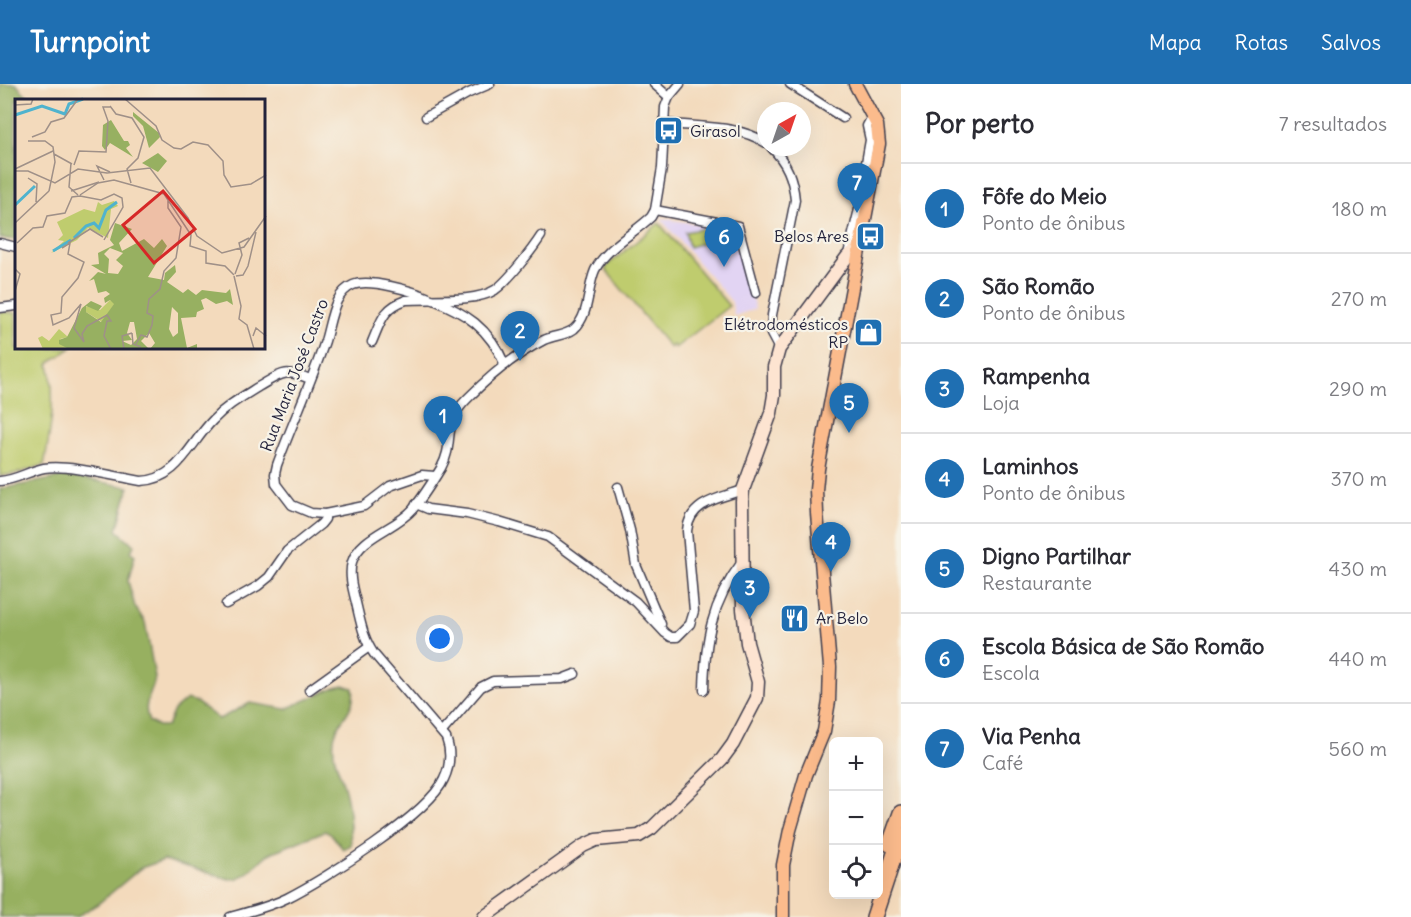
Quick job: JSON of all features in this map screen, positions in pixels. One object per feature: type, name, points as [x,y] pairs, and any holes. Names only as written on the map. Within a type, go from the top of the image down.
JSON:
[{"type":"highway","points":[[883,865],[901,813]]},
{"type":"highway","points":[[874,917],[901,835]]},
{"type":"highway","points":[[867,917],[872,899]]},
{"type":"main road","points":[[783,917],[783,865],[790,830],[806,775],[824,731],[829,701],[830,667],[816,490],[821,445],[847,269],[861,246],[879,144],[879,134],[873,116],[855,84]]},
{"type":"street","points":[[426,117],[490,84]]},
{"type":"street","points":[[654,84],[669,97]]},
{"type":"street","points":[[230,917],[291,896],[365,851],[422,806],[435,793],[444,779],[449,762],[449,747],[442,732],[369,647],[361,625],[351,580],[350,570],[353,559],[359,549],[404,517],[416,504],[444,460],[454,414],[469,397],[505,365],[547,339],[573,329],[583,314],[592,280],[601,260],[651,217],[655,210],[662,168],[665,107],[669,97],[680,84]]},
{"type":"street","points":[[790,84],[843,118]]},
{"type":"street","points":[[484,917],[583,846],[597,840],[639,836],[652,828],[722,759],[733,744],[757,698],[758,682],[747,643],[744,621],[743,490],[771,413],[774,395],[774,367],[779,349],[847,269],[870,140],[867,126],[873,116]]},
{"type":"street","points":[[664,123],[737,132],[757,138]]},
{"type":"street","points":[[779,156],[788,167],[794,183],[795,200],[772,315],[771,334],[779,349]]},
{"type":"street","points":[[655,210],[738,226],[756,293]]},
{"type":"street","points":[[372,342],[388,309],[406,300],[476,296],[494,291],[541,236]]},
{"type":"street","points":[[0,243],[15,247]]},
{"type":"street","name":"Rua Maria José Castro","points":[[435,476],[422,475],[390,486],[364,506],[325,514],[301,510],[292,505],[276,484],[274,474],[324,343],[336,302],[347,289],[355,284],[366,282],[416,292],[474,320],[500,352],[505,365]]},
{"type":"street","points":[[0,308],[15,306]]},
{"type":"street","points":[[0,481],[10,480],[44,468],[60,468],[152,481],[163,477],[173,469],[211,422],[241,397],[281,374],[293,372],[310,379]]},
{"type":"street","points":[[618,487],[630,530],[636,565],[665,633]]},
{"type":"street","points":[[416,504],[428,509],[467,514],[499,522],[548,537],[636,602],[665,633],[671,637],[677,637],[690,624],[694,611],[688,520],[694,510],[708,502],[743,490]]},
{"type":"street","points":[[226,604],[258,586],[268,577],[287,551],[321,524],[325,519],[325,514]]},
{"type":"street","points":[[704,690],[706,644],[710,624],[721,596],[742,562]]},
{"type":"street","points":[[309,690],[369,647]]},
{"type":"street","points":[[442,732],[481,687],[493,681],[562,679],[576,674]]},
{"type":"shaded area","points":[[660,218],[735,230],[755,309],[734,316],[732,302]]},
{"type":"green space","points":[[0,84],[16,84],[30,99],[15,99],[15,240],[0,238]]},
{"type":"green space","points":[[659,223],[729,306],[675,348],[673,345],[670,348],[605,269]]},
{"type":"green space","points":[[710,227],[714,240],[689,247],[685,232]]},
{"type":"green space","points":[[0,312],[15,313],[15,350],[68,350],[49,363],[52,414],[44,465],[0,476]]},
{"type":"green space","points":[[68,476],[129,487],[117,530],[134,545],[131,552],[135,555],[128,581],[135,607],[145,622],[155,677],[146,709],[149,722],[158,726],[167,726],[174,710],[187,699],[196,702],[219,719],[250,703],[286,709],[335,687],[344,685],[353,688],[352,703],[338,726],[333,747],[347,800],[351,845],[343,849],[332,835],[325,831],[267,855],[246,874],[229,879],[164,860],[141,868],[98,904],[76,917],[0,917],[0,489]]},
{"type":"place","name":"Girasol","points":[[669,131]]},
{"type":"place","name":"Via Penha","points":[[857,213]]},
{"type":"place","name":"Belos Ares","points":[[870,236]]},
{"type":"place","name":"Escola Básica de São Romão","points":[[724,267]]},
{"type":"place","name":"Elétrodomésticos RP","points":[[869,333]]},
{"type":"place","name":"São Romão","points":[[520,361]]},
{"type":"place","name":"Digno Partilhar","points":[[849,433]]},
{"type":"place","name":"Fôfe do Meio","points":[[443,446]]},
{"type":"place","name":"Laminhos","points":[[831,572]]},
{"type":"place","name":"Rampenha","points":[[750,618]]},
{"type":"place","name":"Ar Belo","points":[[795,618]]}]
